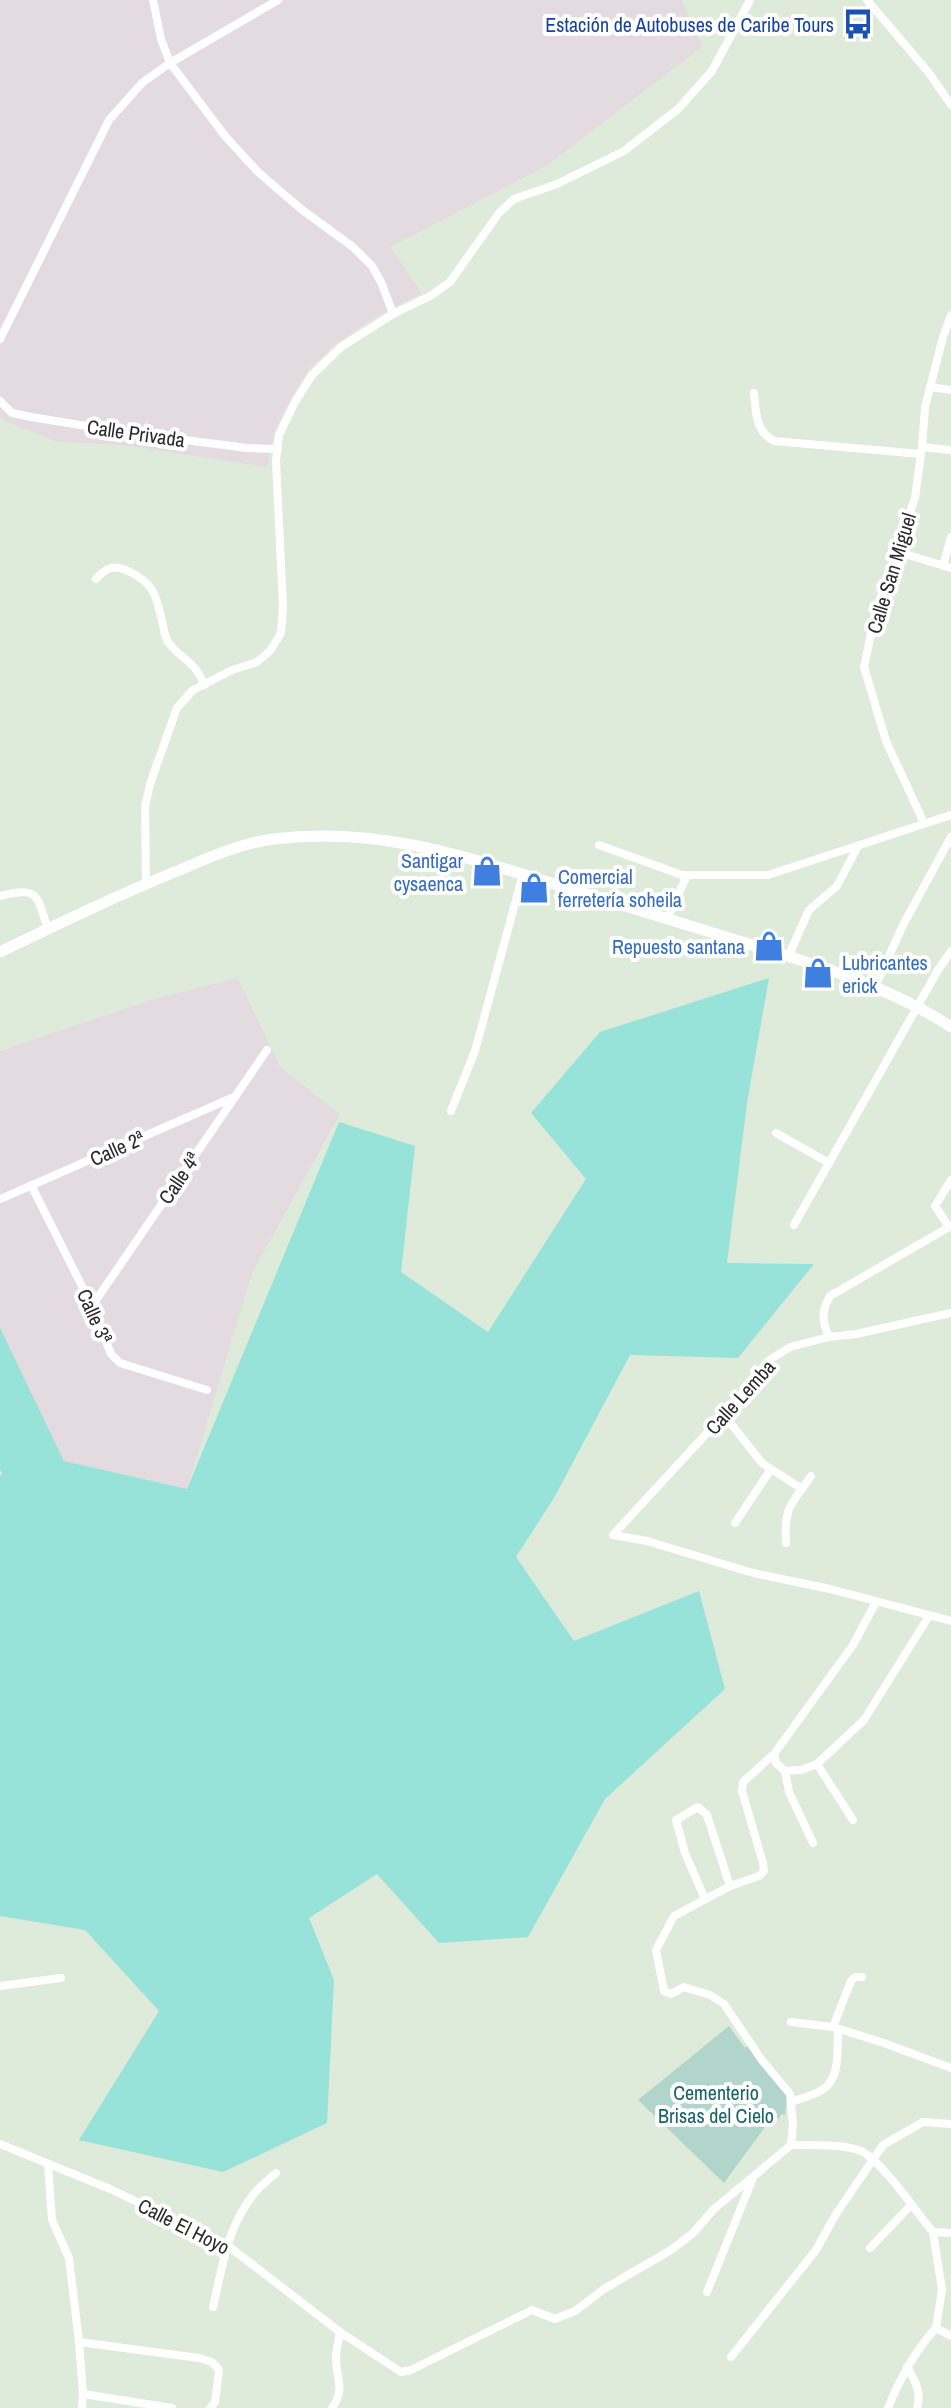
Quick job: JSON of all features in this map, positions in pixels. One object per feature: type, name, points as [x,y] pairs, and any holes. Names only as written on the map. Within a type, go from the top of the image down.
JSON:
[{"type":"street","points":[[153,0],[161,39],[170,63],[225,136],[258,172],[353,247],[372,266],[393,314]]},
{"type":"street","points":[[0,339],[109,120],[143,82],[278,0]]},
{"type":"street","points":[[146,883],[145,806],[177,708],[193,690],[232,670],[257,662],[270,651],[281,633],[279,435],[312,375],[341,347],[450,282],[499,213],[514,199],[557,184],[624,151],[678,109],[712,71],[750,0]]},
{"type":"street","points":[[867,0],[929,73],[951,105]]},
{"type":"street","name":"Calle San Miguel","points":[[924,823],[886,741],[864,667],[876,611],[915,498],[925,407],[947,338],[951,315]]},
{"type":"street","points":[[930,387],[951,390]]},
{"type":"street","points":[[754,393],[757,423],[766,437],[774,441],[951,450]]},
{"type":"street","name":"Calle Privada","points":[[0,401],[12,413],[31,417],[247,448],[278,449]]},
{"type":"street","points":[[895,551],[947,567],[951,537]]},
{"type":"street","points":[[96,579],[105,569],[117,567],[152,588],[157,596],[167,640],[199,671],[204,685]]},
{"type":"street","points":[[599,845],[687,875],[768,875],[951,815]]},
{"type":"street","points":[[0,952],[146,883],[234,848],[271,839],[329,835],[417,844],[523,874],[828,970],[918,1006],[951,1027]]},
{"type":"street","points":[[874,989],[903,925],[951,837]]},
{"type":"street","points":[[788,957],[809,910],[837,886],[858,846]]},
{"type":"street","points":[[451,1111],[475,1051],[523,874]]},
{"type":"street","points":[[667,919],[687,875]]},
{"type":"street","points":[[0,896],[22,890],[32,893],[37,898],[48,929]]},
{"type":"street","points":[[794,1225],[950,955]]},
{"type":"street","name":"Calle 4ª","points":[[92,1306],[267,1050]]},
{"type":"street","name":"Calle 2ª","points":[[0,1199],[234,1096]]},
{"type":"street","points":[[776,1133],[829,1163]]},
{"type":"street","points":[[829,1337],[823,1322],[824,1306],[830,1296],[950,1227],[935,1206],[951,1180]]},
{"type":"street","name":"Calle 3ª","points":[[31,1185],[92,1306],[111,1354],[120,1363],[207,1390]]},
{"type":"street","name":"Calle Lemba","points":[[876,1602],[753,1573],[647,1541],[613,1535],[724,1415],[768,1361],[790,1347],[951,1313]]},
{"type":"street","points":[[724,1415],[762,1463],[802,1489]]},
{"type":"street","points":[[735,1523],[771,1469]]},
{"type":"street","points":[[786,1543],[787,1510],[811,1476]]},
{"type":"street","points":[[791,2145],[793,2124],[790,2094],[761,2059],[724,2004],[710,1995],[684,1987],[671,1994],[664,1991],[656,1950],[674,1916],[764,1871],[742,1791],[743,1782],[774,1754],[853,1645],[876,1602],[951,1621]]},
{"type":"street","points":[[785,1771],[801,1770],[817,1764],[864,1720],[929,1616]]},
{"type":"street","points":[[774,1754],[776,1763],[785,1771],[789,1792],[813,1843]]},
{"type":"street","points":[[817,1764],[853,1820]]},
{"type":"street","points":[[705,1899],[685,1853],[676,1820],[698,1807],[707,1815],[730,1886]]},
{"type":"street","points":[[791,2102],[822,2091],[832,2082],[835,2073],[835,2028],[851,1981],[862,1977]]},
{"type":"street","points":[[0,1986],[61,1978]]},
{"type":"street","points":[[791,2022],[835,2028],[951,2068]]},
{"type":"street","points":[[731,2357],[816,2250],[836,2214],[883,2145],[923,2122],[951,2124]]},
{"type":"street","name":"Calle El Hoyo","points":[[0,2144],[110,2189],[227,2245],[340,2332],[401,2372],[411,2370],[532,2310],[555,2319],[575,2311],[604,2289],[671,2250],[753,2177]]},
{"type":"street","points":[[707,2292],[753,2177],[791,2145],[859,2151],[873,2159],[933,2232],[942,2290],[936,2328],[907,2367],[888,2408]]},
{"type":"street","points":[[48,2164],[52,2220],[69,2258],[79,2342],[82,2408]]},
{"type":"street","points":[[213,2307],[227,2245],[240,2213],[254,2193],[276,2173]]},
{"type":"street","points":[[870,2248],[911,2205]]},
{"type":"street","points":[[933,2232],[951,2233]]},
{"type":"street","points":[[936,2328],[951,2336]]},
{"type":"street","points":[[332,2408],[339,2399],[341,2385],[336,2356],[340,2332]]},
{"type":"street","points":[[79,2342],[212,2362],[219,2370],[215,2402],[210,2408]]},
{"type":"street","points":[[907,2367],[919,2391],[917,2408]]},
{"type":"street","points":[[83,2394],[172,2408]]},
{"type":"shaded area","points":[[0,0],[682,0],[702,47],[546,166],[390,247],[422,293],[373,318],[334,345],[309,369],[274,432],[267,467],[123,445],[58,442],[5,421],[0,416]]},
{"type":"shaded area","points":[[238,978],[280,1067],[340,1114],[252,1273],[187,1489],[64,1461],[0,1329],[0,1051],[151,1000]]},
{"type":"shaded area","points":[[769,978],[747,1103],[727,1263],[814,1264],[738,1358],[630,1355],[554,1498],[516,1557],[574,1641],[699,1591],[725,1689],[605,1799],[528,1937],[439,1943],[377,1874],[309,1918],[334,1980],[327,2123],[223,2172],[79,2140],[159,2011],[85,1930],[0,1916],[0,1328],[64,1461],[187,1489],[339,1122],[415,1146],[401,1272],[488,1332],[586,1179],[531,1113],[600,1032]]},
{"type":"green space","name":"Cementerio Brisas del Cielo","points":[[729,2026],[745,2048],[749,2045],[787,2096],[785,2115],[781,2114],[779,2119],[773,2116],[724,2183],[638,2100]]},
{"type":"place","name":"Estación de Autobuses de Caribe Tours","points":[[858,24]]},
{"type":"place","name":"Santigar cysaenca","points":[[487,871]]},
{"type":"place","name":"Comercial ferretería soheila","points":[[534,888]]},
{"type":"place","name":"Repuesto santana","points":[[769,946]]},
{"type":"place","name":"Lubricantes erick","points":[[818,973]]}]
